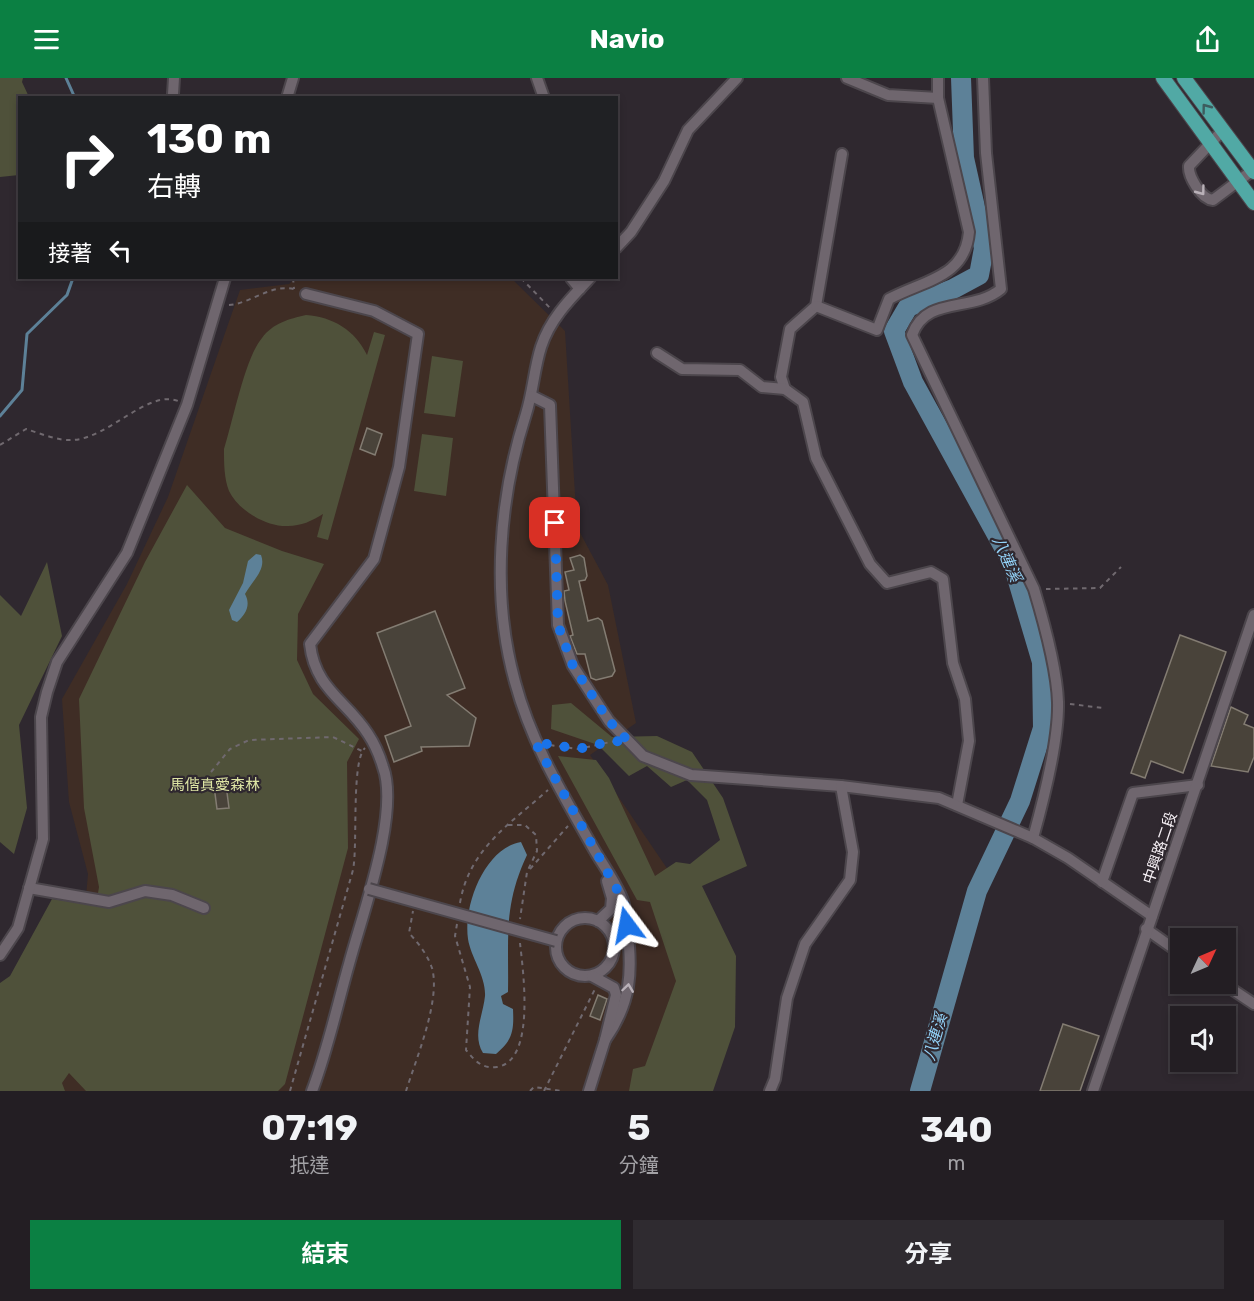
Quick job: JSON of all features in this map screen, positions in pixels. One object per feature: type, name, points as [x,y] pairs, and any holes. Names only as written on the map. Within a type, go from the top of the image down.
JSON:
[{"type":"main road","points":[[1163,78],[1254,204]]},
{"type":"main road","points":[[1184,78],[1254,171]]},
{"type":"street","points":[[173,94],[174,78]]},
{"type":"street","points":[[288,96],[293,78]]},
{"type":"street","points":[[537,78],[543,96]]},
{"type":"street","points":[[618,246],[632,232],[664,181],[688,130],[737,78]]},
{"type":"street","points":[[847,78],[888,95],[938,98]]},
{"type":"street","points":[[816,306],[878,330],[890,299],[951,270],[967,250],[969,232],[938,98],[938,78]]},
{"type":"street","points":[[984,78],[986,153],[1001,289],[988,299],[930,310],[917,321],[912,335],[1034,589],[1043,618],[1058,702],[1042,805],[1033,838]]},
{"type":"street","points":[[1223,130],[1188,169],[1204,196],[1213,200],[1254,171]]},
{"type":"street","points":[[785,389],[781,376],[790,329],[816,306],[842,154]]},
{"type":"street","points":[[0,955],[18,928],[43,839],[41,717],[47,692],[57,662],[127,553],[187,405],[225,279]]},
{"type":"street","points":[[572,279],[580,289]]},
{"type":"street","points":[[589,279],[557,316],[540,349],[532,396],[514,450],[505,495],[501,564],[504,609],[514,680],[535,742],[624,902],[630,948],[630,990],[617,1024],[606,1040]]},
{"type":"street","points":[[306,294],[374,311],[418,334],[399,466],[374,558],[310,644],[312,663],[324,686],[369,734],[384,769],[388,792],[382,844],[325,1057],[312,1091]]},
{"type":"street","points":[[657,353],[682,369],[740,370],[762,387],[785,389],[803,402],[816,458],[870,564],[887,583],[931,572],[943,579],[953,663],[965,699],[969,741],[957,805]]},
{"type":"street","points":[[532,396],[550,405],[558,625],[573,666],[609,721],[643,756],[691,775],[841,786],[939,798],[1033,838],[1152,916]]},
{"type":"street","name":"中興路二段","points":[[1093,1091],[1254,615]]},
{"type":"street","points":[[1102,882],[1133,793],[1198,785]]},
{"type":"street","points":[[770,1091],[775,1079],[787,998],[806,944],[850,880],[853,852],[841,786]]},
{"type":"street","points":[[597,921],[611,909],[612,898],[603,866]]},
{"type":"street","points":[[29,888],[109,902],[145,891],[172,895],[204,908]]},
{"type":"street","points":[[369,889],[556,941]]},
{"type":"street","points":[[589,1091],[606,1040],[616,995],[614,988],[596,977],[579,977],[570,972],[557,952],[556,941],[560,931],[577,918],[597,921],[612,937],[615,950],[603,972],[596,977]]},
{"type":"street","points":[[1146,929],[1170,946]]},
{"type":"street","points":[[615,950],[630,948]]},
{"type":"street","points":[[1236,992],[1254,1004]]},
{"type":"path","points":[[293,279],[294,289]]},
{"type":"path","points":[[522,279],[557,316]]},
{"type":"path","points":[[217,303],[230,306],[242,303],[268,290],[294,289],[306,294]]},
{"type":"path","points":[[0,445],[26,429],[72,440],[115,425],[153,400],[168,397],[187,405]]},
{"type":"path","points":[[1034,589],[1100,588],[1121,567]]},
{"type":"path","points":[[1058,702],[1102,708]]},
{"type":"path","points":[[210,772],[230,749],[249,740],[333,737],[362,751]]},
{"type":"path","points":[[535,742],[578,749],[613,741],[629,742]]},
{"type":"path","points":[[290,1091],[353,870],[356,855],[357,768],[362,751],[372,743]]},
{"type":"path","points":[[527,872],[552,841],[576,818]]},
{"type":"path","points":[[406,1091],[432,1003],[432,971],[425,952],[410,933],[414,902]]},
{"type":"path","points":[[545,1090],[596,977]]},
{"type":"path","points":[[530,1091],[534,1087],[562,1091]]},
{"type":"shaded area","points":[[294,279],[512,279],[565,331],[577,527],[608,585],[636,723],[590,755],[679,886],[680,1091],[18,1091],[80,963],[88,874],[69,802],[62,699],[127,584],[168,497],[240,290],[289,284]]},
{"type":"green space","points":[[0,78],[23,78],[22,82],[29,96],[18,96],[18,175],[0,177]]},
{"type":"green space","points":[[306,315],[316,316],[342,326],[356,338],[367,355],[374,332],[385,335],[328,540],[317,537],[323,514],[306,523],[280,526],[271,524],[246,511],[229,491],[225,470],[224,449],[245,375],[256,347],[266,333],[276,325]]},
{"type":"green space","points":[[432,356],[463,361],[455,417],[424,413]]},
{"type":"green space","points":[[422,434],[453,438],[446,496],[414,491]]},
{"type":"green space","name":"馬偕真愛森林","points":[[187,485],[225,528],[282,551],[324,564],[298,614],[297,660],[313,694],[359,739],[347,762],[348,848],[285,1084],[278,1091],[86,1091],[69,1073],[62,1083],[65,1091],[0,1091],[0,983],[10,976],[52,899],[96,905],[99,887],[84,808],[79,699],[145,562]]},
{"type":"green space","points":[[47,562],[62,636],[19,725],[27,808],[14,854],[0,842],[0,595],[21,616]]},
{"type":"green space","points":[[571,703],[612,737],[657,736],[692,752],[723,798],[747,866],[702,886],[736,956],[735,1027],[713,1091],[629,1091],[633,1069],[645,1066],[676,981],[650,902],[637,900],[558,756],[596,760],[609,778],[655,876],[676,862],[690,864],[720,840],[707,800],[687,780],[671,787],[647,766],[629,776],[598,745],[551,729],[552,705]]},
{"type":"water","points":[[256,554],[261,555],[262,566],[245,594],[248,602],[247,609],[237,622],[232,620],[229,610],[243,583],[248,561]]},
{"type":"water","points":[[521,842],[527,855],[514,890],[508,938],[508,992],[501,996],[503,1004],[513,1009],[513,1029],[506,1044],[496,1054],[483,1053],[478,1032],[485,989],[468,939],[469,910],[479,880],[487,866],[508,846]]},
{"type":"building","points":[[367,428],[382,434],[375,455],[360,449]]},
{"type":"building","points":[[580,555],[584,558],[587,576],[585,580],[579,581],[588,621],[598,618],[602,621],[615,671],[612,676],[596,680],[591,678],[585,654],[577,654],[570,636],[573,635],[565,601],[564,591],[569,590],[565,572],[574,570],[570,558]]},
{"type":"building","points":[[435,611],[465,688],[447,695],[476,718],[469,746],[421,747],[422,751],[394,762],[385,736],[411,726],[377,633]]},
{"type":"building","points":[[1180,635],[1226,652],[1183,773],[1151,761],[1145,778],[1131,773]]},
{"type":"building","points":[[1231,707],[1248,715],[1244,724],[1254,728],[1254,757],[1248,772],[1211,766]]},
{"type":"building","points":[[225,777],[229,808],[217,809],[213,778]]},
{"type":"building","points":[[598,995],[607,999],[600,1020],[590,1016]]},
{"type":"building","points":[[1063,1024],[1099,1036],[1080,1091],[1040,1091]]},
{"type":"waterway","points":[[66,78],[74,96]]},
{"type":"waterway","name":"八連溪","points":[[920,1091],[977,891],[1020,801],[1043,728],[1042,662],[1013,564],[913,382],[894,331],[908,307],[953,289],[979,275],[984,248],[964,158],[961,78]]},
{"type":"waterway","points":[[0,416],[22,390],[27,334],[67,295],[73,279]]},
{"type":"route","points":[[555,523],[558,559],[556,590],[558,625],[573,666],[609,721],[629,742],[613,741],[578,749],[535,742],[624,902],[627,925]]}]
